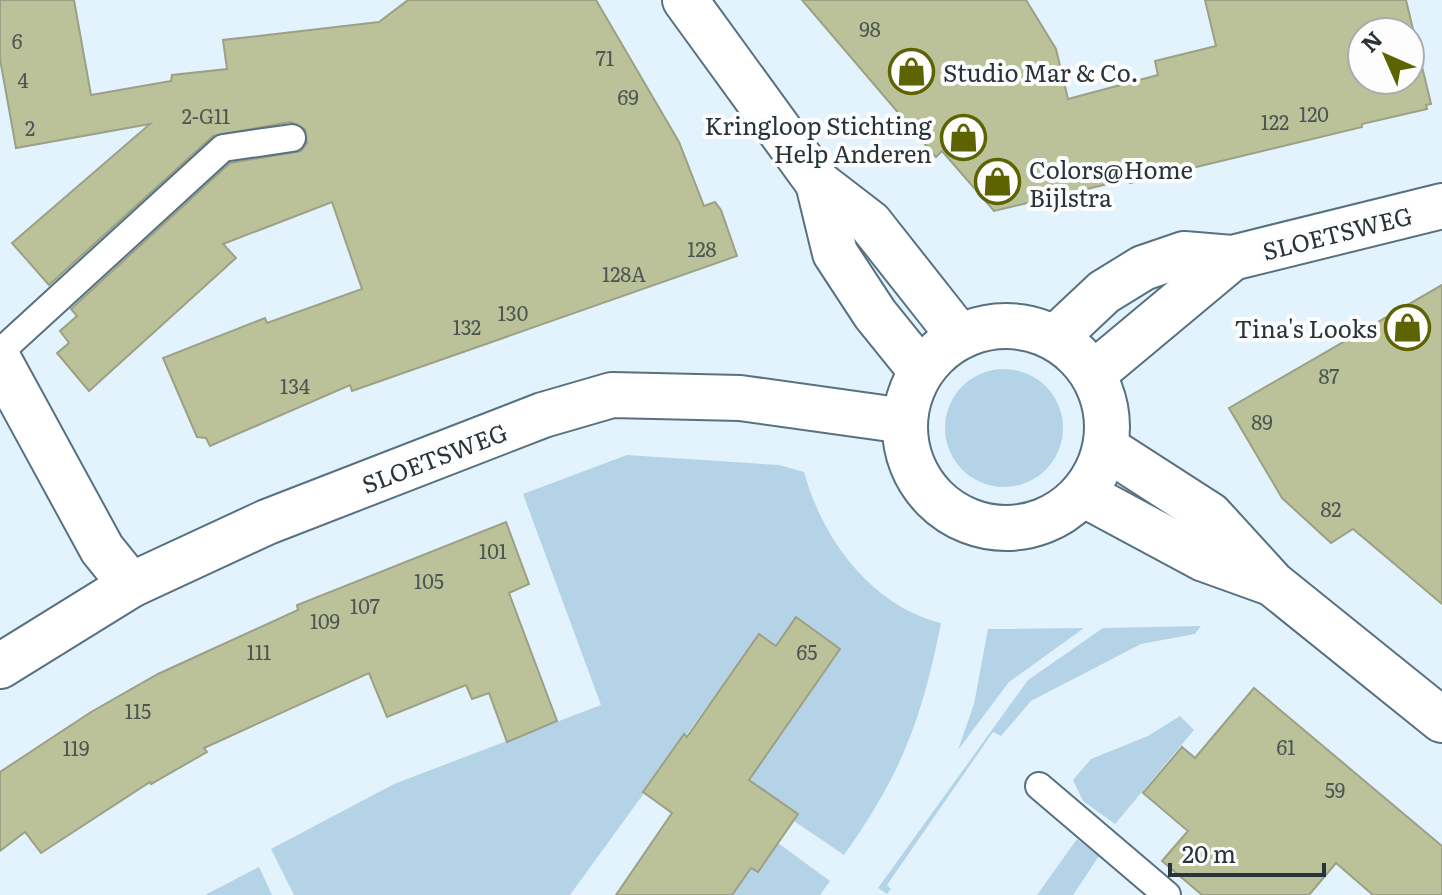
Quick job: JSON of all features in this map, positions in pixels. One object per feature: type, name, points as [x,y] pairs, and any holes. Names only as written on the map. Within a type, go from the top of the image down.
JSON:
[{"type":"main road","points":[[685,0],[818,183],[870,223],[960,337]]},
{"type":"main road","points":[[818,183],[835,253],[875,314],[921,371]]},
{"type":"main road","name":"SLOETSWEG","points":[[1055,338],[1104,292],[1143,268],[1184,254],[1232,258],[1442,206]]},
{"type":"main road","name":"SLOETSWEG","points":[[1093,374],[1232,258]]},
{"type":"main road","points":[[1008,326],[1032,329],[1055,338],[1077,354],[1093,374],[1107,410],[1106,448],[1093,480],[1083,494],[1062,512],[1037,525],[1009,529],[968,521],[933,498],[916,475],[907,449],[905,421],[910,395],[921,371],[939,351],[960,337],[983,328],[1008,326]]},
{"type":"main road","points":[[0,362],[16,397],[102,549],[131,585]]},
{"type":"main road","name":"SLOETSWEG","points":[[0,666],[131,585],[281,516],[543,415],[612,395],[740,398],[905,421]]},
{"type":"main road","points":[[1106,448],[1210,515],[1273,584],[1442,720]]},
{"type":"main road","points":[[1083,494],[1204,559],[1273,584]]},
{"type":"lane","points":[[0,352],[223,148],[292,138]]},
{"type":"lane","points":[[1039,786],[1167,895]]},
{"type":"shaded area","points":[[1004,369],[1027,374],[1046,386],[1058,405],[1063,428],[1058,451],[1046,470],[1027,482],[1004,487],[981,482],[962,470],[950,451],[945,428],[950,405],[962,386],[981,374]]},
{"type":"shaded area","points":[[627,455],[779,465],[804,472],[823,521],[853,566],[893,602],[941,623],[926,688],[907,745],[881,798],[844,855],[794,821],[798,814],[749,780],[840,649],[796,617],[776,646],[759,635],[570,895],[294,895],[271,849],[394,784],[601,705],[523,494]]},
{"type":"shaded area","points":[[1201,626],[1195,634],[1141,644],[1031,701],[1001,736],[993,732],[887,885],[891,889],[887,894],[878,888],[1028,680],[1103,628]]},
{"type":"shaded area","points":[[1084,628],[1009,682],[958,750],[974,704],[988,629]]},
{"type":"shaded area","points":[[1180,716],[1194,730],[1115,824],[1083,801],[1073,780],[1091,759],[1148,736]]},
{"type":"shaded area","points":[[1077,839],[1099,856],[1073,895],[1037,895]]},
{"type":"shaded area","points":[[778,843],[830,881],[820,895],[732,895],[751,868],[758,872]]},
{"type":"shaded area","points":[[259,867],[272,895],[205,895]]},
{"type":"building","points":[[0,0],[74,0],[91,95],[171,81],[172,75],[227,69],[223,40],[379,22],[408,0],[596,0],[679,142],[704,206],[715,202],[721,210],[737,256],[352,391],[350,385],[210,446],[206,438],[197,437],[163,358],[265,318],[267,323],[362,289],[332,202],[223,244],[236,258],[89,391],[57,353],[69,343],[60,331],[77,316],[71,309],[230,163],[301,151],[307,143],[305,129],[290,122],[213,136],[49,285],[12,243],[150,124],[16,148],[0,59]]},
{"type":"building","points":[[802,0],[1026,0],[1056,49],[1068,99],[1158,75],[1155,61],[1216,46],[1205,0],[1406,0],[1410,16],[1346,16],[1346,96],[1426,96],[1426,83],[1431,104],[1426,105],[1427,109],[1362,124],[1362,127],[1130,183],[1129,179],[994,211],[942,151],[936,157]]},
{"type":"building","points":[[1442,285],[1442,604],[1353,529],[1331,543],[1282,498],[1229,408]]},
{"type":"building","points":[[506,522],[529,584],[509,593],[557,721],[507,742],[489,693],[472,699],[466,685],[387,717],[369,673],[204,748],[207,752],[150,782],[41,853],[25,832],[0,851],[0,772],[91,712],[158,674],[298,610],[297,605]]},
{"type":"building","points":[[796,617],[840,649],[749,780],[798,814],[758,872],[751,868],[732,895],[616,895],[672,813],[643,792],[684,734],[687,737],[759,634],[776,646]]},
{"type":"building","points":[[1254,688],[1442,846],[1442,895],[1373,895],[1336,863],[1309,895],[1202,895],[1162,861],[1188,831],[1143,793],[1182,747],[1195,758]]},
{"type":"place","name":"Studio Mar & Co.","points":[[912,71]]},
{"type":"place","name":"Kringloop Stichting Help Anderen","points":[[963,138]]},
{"type":"place","name":"Colors@Home Bijlstra","points":[[998,182]]},
{"type":"place","name":"Tina's Looks","points":[[1408,327]]}]
